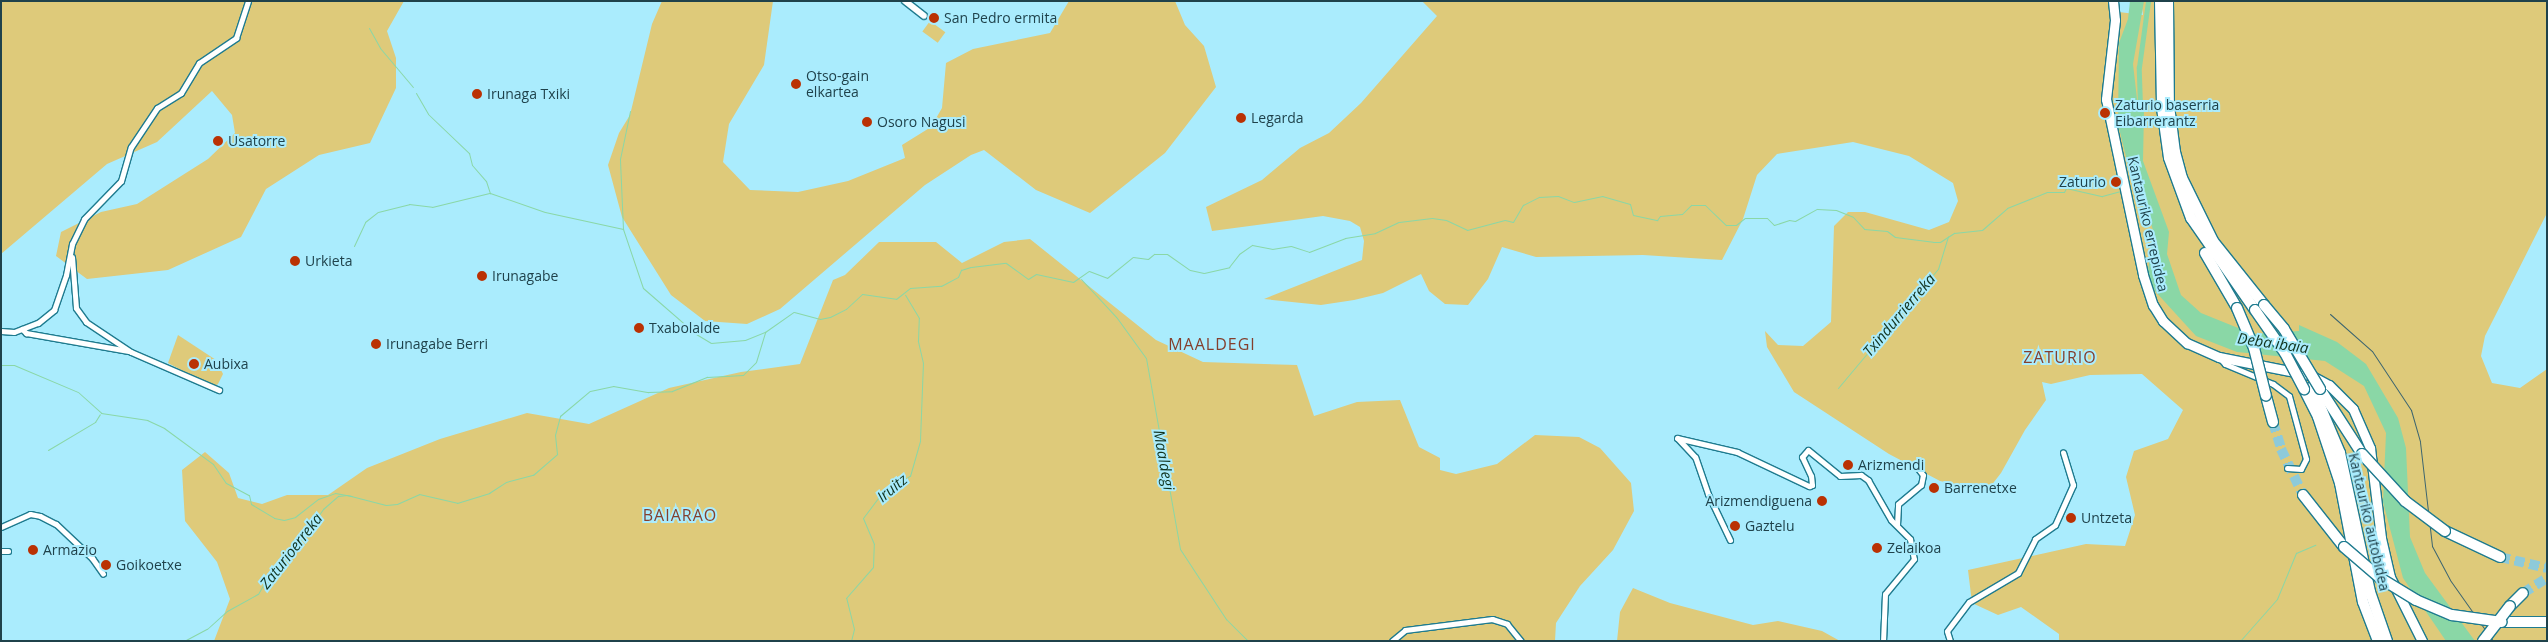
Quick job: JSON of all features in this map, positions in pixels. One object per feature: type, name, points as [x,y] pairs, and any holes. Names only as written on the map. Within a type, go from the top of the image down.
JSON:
[{"type":"highway","name":"Kantauriko errepidea","points":[[2113,1],[2115,20],[2106,99],[2147,291],[2153,305],[2174,332],[2187,343],[2219,357],[2310,375],[2330,385],[2354,409],[2370,448],[2381,538],[2390,578],[2422,641]]},
{"type":"highway","points":[[2160,1],[2163,133],[2182,207],[2237,308],[2254,348],[2273,422]]},
{"type":"highway","points":[[2168,1],[2170,114],[2182,178],[2213,241],[2260,308],[2285,353],[2362,454],[2405,501],[2445,531],[2500,557]]},
{"type":"highway","points":[[2176,180],[2202,236],[2260,308],[2284,329],[2312,388]]},
{"type":"highway","name":"Kantauriko autobidea","points":[[2312,388],[2318,417],[2340,483],[2363,602],[2378,641]]},
{"type":"highway","name":"Kantauriko autobidea","points":[[2312,388],[2340,453],[2374,608],[2387,641]]},
{"type":"highway","points":[[2303,495],[2344,547],[2380,578],[2416,600],[2452,615],[2502,622],[2547,622]]},
{"type":"highway","points":[[2483,641],[2522,593]]},
{"type":"street","points":[[1,331],[22,329],[45,320],[56,306],[72,244],[84,219],[121,182],[131,146],[157,108],[181,93],[199,63],[236,38],[248,1]]},
{"type":"street","points":[[905,1],[924,16]]},
{"type":"street","points":[[72,244],[76,308],[86,322],[132,352],[220,390]]},
{"type":"street","points":[[22,329],[26,333],[132,352]]},
{"type":"street","points":[[2219,357],[2226,364],[2273,384],[2289,396],[2306,459],[2301,469],[2287,468]]},
{"type":"street","points":[[1730,540],[1708,494],[1695,457],[1677,438],[1737,452],[1809,486],[1812,485],[1811,476],[1802,457],[1808,450],[1840,476],[1861,475],[1868,480],[1897,525],[1910,539],[1914,559],[1910,568],[1890,584],[1885,594],[1883,641]]},
{"type":"street","points":[[1950,641],[1948,631],[1969,602],[2018,572],[2034,539],[2055,526],[2073,485],[2063,453]]},
{"type":"street","points":[[1897,525],[1898,504],[1921,484],[1922,475],[1916,466]]},
{"type":"street","points":[[1,527],[9,526],[24,516],[40,516],[56,524],[92,558],[103,574]]},
{"type":"street","points":[[1,551],[8,551]]},
{"type":"street","points":[[1392,641],[1406,630],[1492,619],[1506,624],[1521,641]]},
{"type":"shaded area","points":[[1,1],[404,1],[387,31],[396,58],[396,88],[370,143],[319,155],[266,189],[241,237],[168,270],[87,279],[56,256],[61,232],[101,212],[137,204],[208,159],[235,133],[232,115],[212,91],[157,142],[107,164],[1,254]]},
{"type":"shaded area","points":[[662,1],[773,1],[764,65],[729,124],[723,162],[750,190],[798,192],[848,181],[905,158],[902,145],[931,127],[942,108],[946,63],[973,49],[1050,33],[1069,1],[1175,1],[1185,25],[1204,46],[1216,87],[1165,153],[1090,213],[1036,190],[984,150],[971,155],[925,185],[780,309],[747,324],[705,321],[671,295],[622,217],[608,165],[619,133],[630,115],[652,24]]},
{"type":"shaded area","points":[[1422,1],[2110,1],[2119,12],[2143,15],[2141,1],[2547,1],[2547,213],[2485,336],[2481,356],[2492,383],[2520,388],[2547,369],[2547,641],[2059,641],[2059,634],[2021,607],[1998,615],[1972,603],[1968,570],[2086,544],[2125,546],[2135,515],[2126,477],[2134,451],[2168,439],[2183,410],[2142,374],[2090,375],[2051,384],[2042,382],[2046,400],[2025,430],[2001,473],[1987,491],[1940,481],[1889,454],[1794,392],[1767,347],[1765,331],[1778,345],[1803,346],[1831,322],[1834,226],[1848,212],[1865,212],[1929,230],[1949,222],[1958,201],[1953,183],[1909,156],[1853,142],[1777,154],[1757,175],[1743,219],[1722,260],[1643,255],[1536,257],[1502,247],[1488,279],[1468,305],[1445,304],[1429,291],[1421,274],[1383,293],[1354,300],[1321,305],[1264,299],[1362,260],[1364,241],[1360,227],[1350,221],[1323,216],[1212,231],[1206,207],[1262,180],[1300,148],[1329,133],[1361,103],[1437,16]]},
{"type":"shaded area","points":[[930,21],[945,32],[938,43],[922,32]]},
{"type":"shaded area","points":[[1030,239],[1156,340],[1203,362],[1297,365],[1314,416],[1357,402],[1400,400],[1419,447],[1440,458],[1440,470],[1456,474],[1497,464],[1535,435],[1579,437],[1600,448],[1631,483],[1634,511],[1613,550],[1580,586],[1556,623],[1555,641],[214,641],[230,599],[217,562],[185,521],[182,470],[205,452],[229,473],[238,498],[262,504],[287,495],[328,495],[367,468],[440,439],[527,413],[589,424],[669,388],[741,372],[800,364],[833,280],[845,275],[879,242],[936,242],[962,263],[1004,242]]},
{"type":"shaded area","points":[[178,335],[216,360],[223,374],[218,384],[213,387],[168,363]]},
{"type":"shaded area","points":[[1633,588],[1670,603],[1753,625],[1778,621],[1822,631],[1840,641],[1617,641],[1620,612]]},
{"type":"water","name":"Deba ibaia","points":[[2130,1],[2144,1],[2133,64],[2137,99],[2144,112],[2143,161],[2169,232],[2167,254],[2181,295],[2201,313],[2253,334],[2299,331],[2299,325],[2337,342],[2366,364],[2398,418],[2406,448],[2410,537],[2425,573],[2475,641],[2446,641],[2403,578],[2383,502],[2386,433],[2364,386],[2325,361],[2237,352],[2196,336],[2154,290],[2148,272],[2153,230],[2146,208],[2133,185],[2118,124],[2119,43],[2128,19]]},
{"type":"waterway","points":[[2140,105],[2139,67],[2148,1]]},
{"type":"waterway","points":[[369,28],[380,48],[413,87]]},
{"type":"waterway","points":[[416,93],[428,114],[469,153],[472,165],[486,181],[490,193],[545,212],[623,229],[643,288],[696,334],[711,343],[745,340],[765,332],[794,312],[820,319],[830,317],[846,309],[862,294],[896,299],[910,288],[941,286],[958,277],[961,270],[971,267],[1006,263],[1028,279],[1036,274],[1073,282],[1089,271],[1107,278],[1133,257],[1148,259],[1154,254],[1167,254],[1190,270],[1204,273],[1229,267],[1239,254],[1252,245],[1272,249],[1291,246],[1309,252],[1345,238],[1375,233],[1399,222],[1432,218],[1446,220],[1467,230],[1505,220],[1513,222],[1523,205],[1539,197],[1558,196],[1574,202],[1602,196],[1630,204],[1633,215],[1657,220],[1660,216],[1682,214],[1691,205],[1705,205],[1726,225],[1736,225],[1745,218],[1767,218],[1774,225],[1789,220],[1795,221],[1817,209],[1836,210],[1853,217],[1864,229],[1887,231],[1895,237],[1940,242],[1954,233],[1982,230],[2007,208],[2047,192],[2064,192],[2066,188],[2102,196],[2121,191]]},
{"type":"waterway","points":[[623,229],[620,159],[630,111]]},
{"type":"waterway","points":[[354,246],[365,222],[378,212],[409,204],[432,207],[489,193]]},
{"type":"waterway","name":"Txindurrierreka","points":[[1838,388],[1938,269],[1948,237]]},
{"type":"waterway","name":"Maaldegi","points":[[1081,279],[1117,318],[1146,358],[1180,549],[1226,619],[1248,641]]},
{"type":"waterway","name":"Iruitz","points":[[851,641],[854,629],[846,598],[873,567],[874,544],[863,518],[878,498],[910,476],[920,440],[923,363],[918,341],[919,318],[905,295]]},
{"type":"waterway","name":"Zaturioerreka","points":[[184,641],[207,629],[227,611],[258,594],[269,575],[283,566],[323,509],[338,496],[347,495],[386,505],[397,504],[419,494],[457,503],[489,493],[506,482],[533,475],[557,454],[555,435],[560,416],[590,391],[613,386],[648,392],[672,391],[707,377],[743,375],[756,362],[765,332]]},
{"type":"waterway","points":[[1,365],[14,365],[78,392],[101,413],[147,420],[164,428],[213,464],[226,483],[249,495],[251,504],[274,518],[284,520],[295,517],[318,499],[335,493],[352,496]]},
{"type":"waterway","points":[[48,450],[95,422],[100,414]]},
{"type":"waterway","points":[[2240,641],[2277,599],[2296,553],[2315,545]]},
{"type":"tunnel","points":[[2273,422],[2281,449],[2303,495]]},
{"type":"tunnel","points":[[2500,557],[2547,568]]},
{"type":"tunnel","points":[[2523,593],[2547,578]]},
{"type":"railway","points":[[2330,314],[2372,351],[2411,410],[2420,442],[2432,546],[2450,580],[2493,641]]},
{"type":"place","name":"San Pedro ermita","points":[[934,18]]},
{"type":"place","name":"Otso-gain elkartea","points":[[796,84]]},
{"type":"place","name":"Irunaga Txiki","points":[[477,94]]},
{"type":"place","name":"Zaturio baserria Eibarrerantz","points":[[2105,113]]},
{"type":"place","name":"Legarda","points":[[1241,118]]},
{"type":"place","name":"Osoro Nagusi","points":[[867,122]]},
{"type":"place","name":"Usatorre","points":[[218,141]]},
{"type":"place","name":"Zaturio","points":[[2116,182]]},
{"type":"place","name":"Urkieta","points":[[295,261]]},
{"type":"place","name":"Irunagabe","points":[[482,276]]},
{"type":"place","name":"Txabolalde","points":[[639,328]]},
{"type":"place","name":"Irunagabe Berri","points":[[376,344]]},
{"type":"place","name":"Aubixa","points":[[194,364]]},
{"type":"place","name":"Arizmendi","points":[[1848,465]]},
{"type":"place","name":"Barrenetxe","points":[[1934,488]]},
{"type":"place","name":"Arizmendiguena","points":[[1822,501]]},
{"type":"place","name":"Untzeta","points":[[2071,518]]},
{"type":"place","name":"Gaztelu","points":[[1735,526]]},
{"type":"place","name":"Zelaikoa","points":[[1877,548]]},
{"type":"place","name":"Armazio","points":[[33,550]]},
{"type":"place","name":"Goikoetxe","points":[[106,565]]},
{"type":"district","name":"MAALDEGI","points":[[1212,344]]},
{"type":"district","name":"ZATURIO","points":[[2060,357]]},
{"type":"district","name":"BAIARAO","points":[[680,515]]}]
